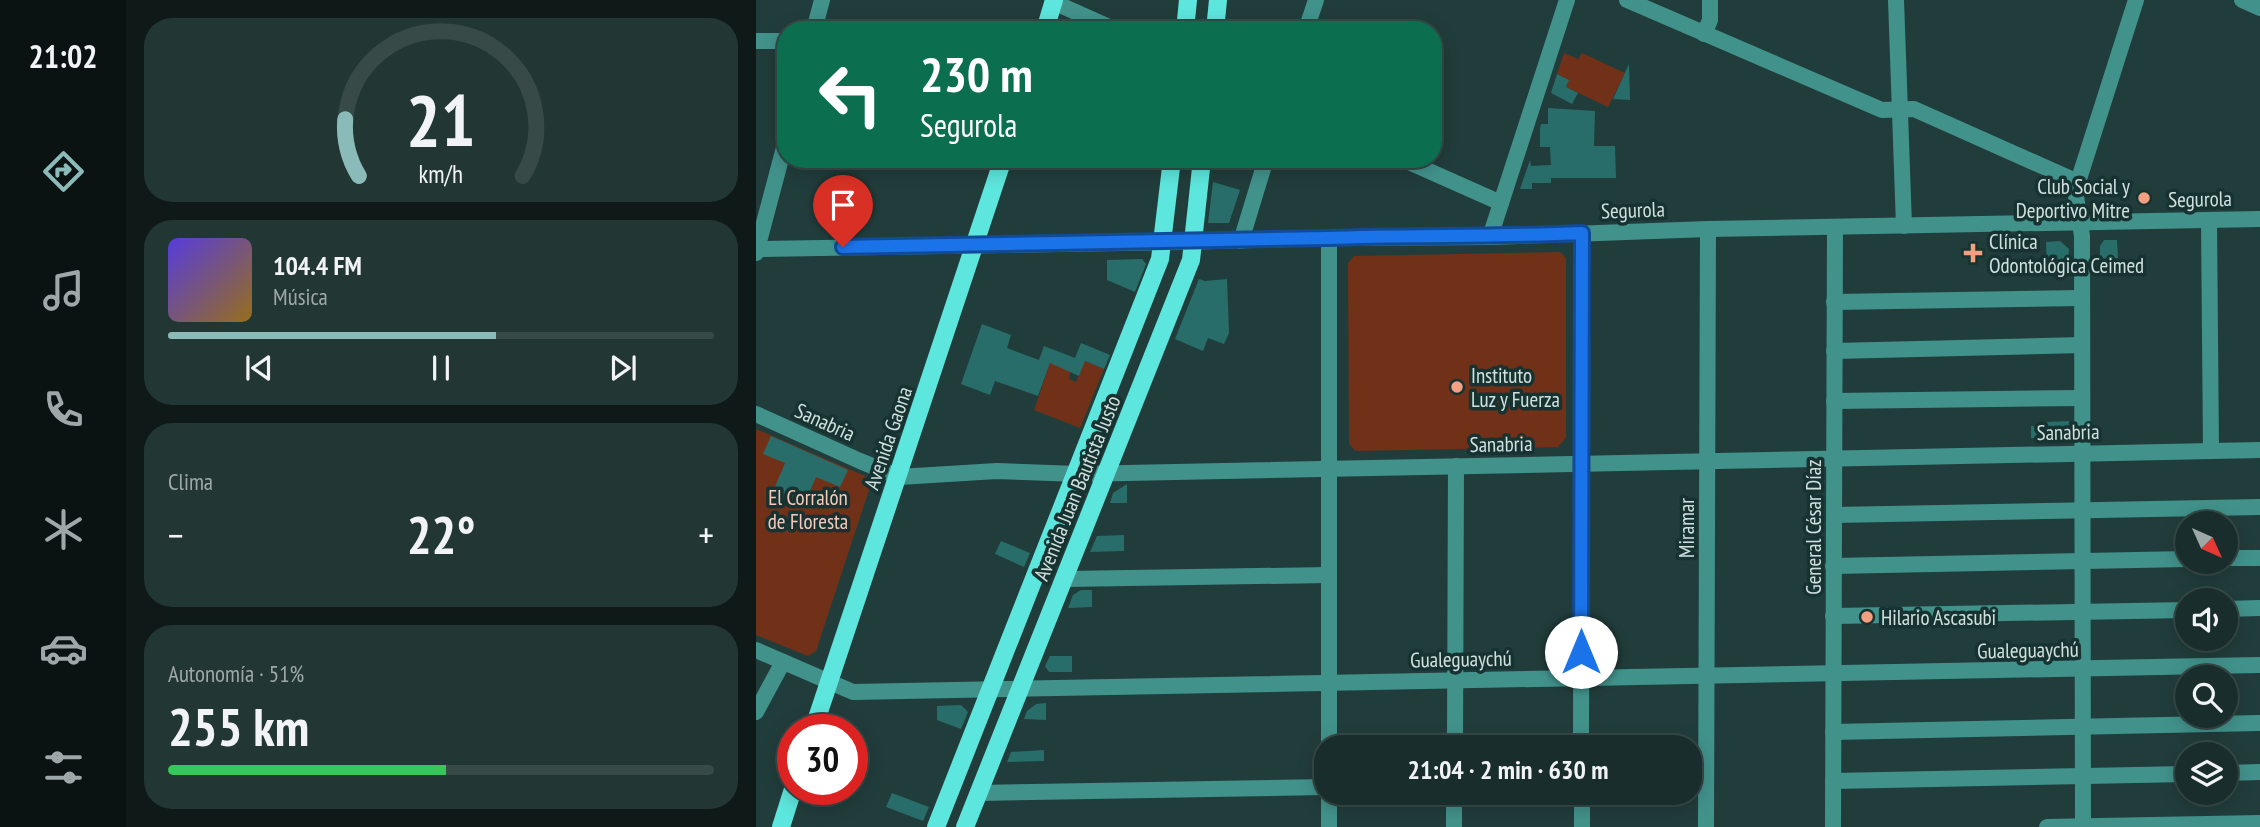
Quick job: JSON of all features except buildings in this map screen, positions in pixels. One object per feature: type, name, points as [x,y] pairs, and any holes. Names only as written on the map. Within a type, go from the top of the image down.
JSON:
[{"type":"main road","points":[[1186,21],[1188,0]]},
{"type":"main road","points":[[1216,21],[1218,0]]},
{"type":"main road","points":[[1047,21],[1053,1]]},
{"type":"main road","name":"Avenida Gaona","points":[[818,714],[1000,168]]},
{"type":"main road","name":"Avenida Juan Bautista Justo","points":[[936,827],[1160,259],[1171,168]]},
{"type":"main road","name":"Avenida Juan Bautista Justo","points":[[965,827],[1191,260],[1201,168]]},
{"type":"main road","points":[[781,827],[788,805]]},
{"type":"street","points":[[816,21],[822,0]]},
{"type":"street","points":[[1309,21],[1316,0]]},
{"type":"street","points":[[1490,237],[1567,0]]},
{"type":"street","points":[[1628,0],[1882,110],[1914,109],[2078,183]]},
{"type":"street","points":[[1704,34],[1710,20],[1710,0]]},
{"type":"street","points":[[1896,0],[1904,226]]},
{"type":"street","points":[[2083,827],[2081,298],[2080,222],[2076,196],[2136,0]]},
{"type":"street","points":[[2242,0],[2260,8]]},
{"type":"street","points":[[1053,1],[1096,21]]},
{"type":"street","points":[[756,41],[777,41]]},
{"type":"street","points":[[757,250],[779,168]]},
{"type":"street","points":[[1241,241],[1263,168]]},
{"type":"street","points":[[1422,168],[1501,203]]},
{"type":"street","name":"Segurola","points":[[757,250],[1329,237],[1490,237],[1707,229],[2260,219]]},
{"type":"street","points":[[2209,220],[2211,451]]},
{"type":"street","name":"General César Díaz","points":[[1833,827],[1835,227]]},
{"type":"street","name":"Miramar","points":[[1706,827],[1707,229]]},
{"type":"street","points":[[1581,735],[1582,233]]},
{"type":"street","points":[[1329,237],[1329,735]]},
{"type":"street","points":[[1834,302],[2081,298]]},
{"type":"street","points":[[1834,351],[2081,345]]},
{"type":"street","points":[[1834,401],[2082,398]]},
{"type":"street","name":"Sanabria","points":[[756,414],[899,477],[998,471],[1077,474],[1707,459],[2260,450]]},
{"type":"street","points":[[1455,735],[1456,466]]},
{"type":"street","points":[[1834,515],[2260,507]]},
{"type":"street","points":[[2238,558],[2260,558]]},
{"type":"street","points":[[1833,566],[2175,559]]},
{"type":"street","points":[[1066,579],[1329,575]]},
{"type":"street","points":[[2238,609],[2260,608]]},
{"type":"street","points":[[1833,616],[2175,610]]},
{"type":"street","name":"Gualeguaychú","points":[[756,650],[853,692],[2260,665]]},
{"type":"street","points":[[756,712],[783,662]]},
{"type":"street","points":[[1833,732],[2260,723]]},
{"type":"street","points":[[2238,773],[2260,772]]},
{"type":"street","points":[[1833,781],[2175,774]]},
{"type":"street","points":[[978,793],[1314,787]]},
{"type":"street","points":[[1329,805],[1329,827]]},
{"type":"street","points":[[1454,805],[1454,827]]},
{"type":"street","points":[[1581,805],[1582,827]]},
{"type":"street","points":[[2047,827],[2260,823]]},
{"type":"green space","points":[[1564,53],[1578,59],[1582,53],[1625,73],[1608,107],[1566,87],[1569,80],[1557,74]]},
{"type":"green space","name":"Instituto Luz y Fuerza","points":[[1560,252],[1566,258],[1566,438],[1558,447],[1355,451],[1349,444],[1348,263],[1354,256]]},
{"type":"green space","points":[[1085,361],[1104,369],[1080,428],[1034,410],[1050,363],[1071,370],[1069,379],[1076,382]]},
{"type":"green space","name":"El Corralón de Floresta","points":[[756,429],[865,476],[870,487],[816,651],[808,656],[756,635]]},
{"type":"place","name":"Club Social y Deportivo Mitre","points":[[2144,198]]},
{"type":"place","name":"Clínica Odontológica Ceimed","points":[[1973,253]]},
{"type":"place","name":"Instituto Luz y Fuerza","points":[[1457,387]]},
{"type":"place","name":"Hilario Ascasubi","points":[[1867,617]]},
{"type":"route","points":[[843,247],[1180,243],[1329,237],[1490,237],[1582,233],[1581,652]]}]
